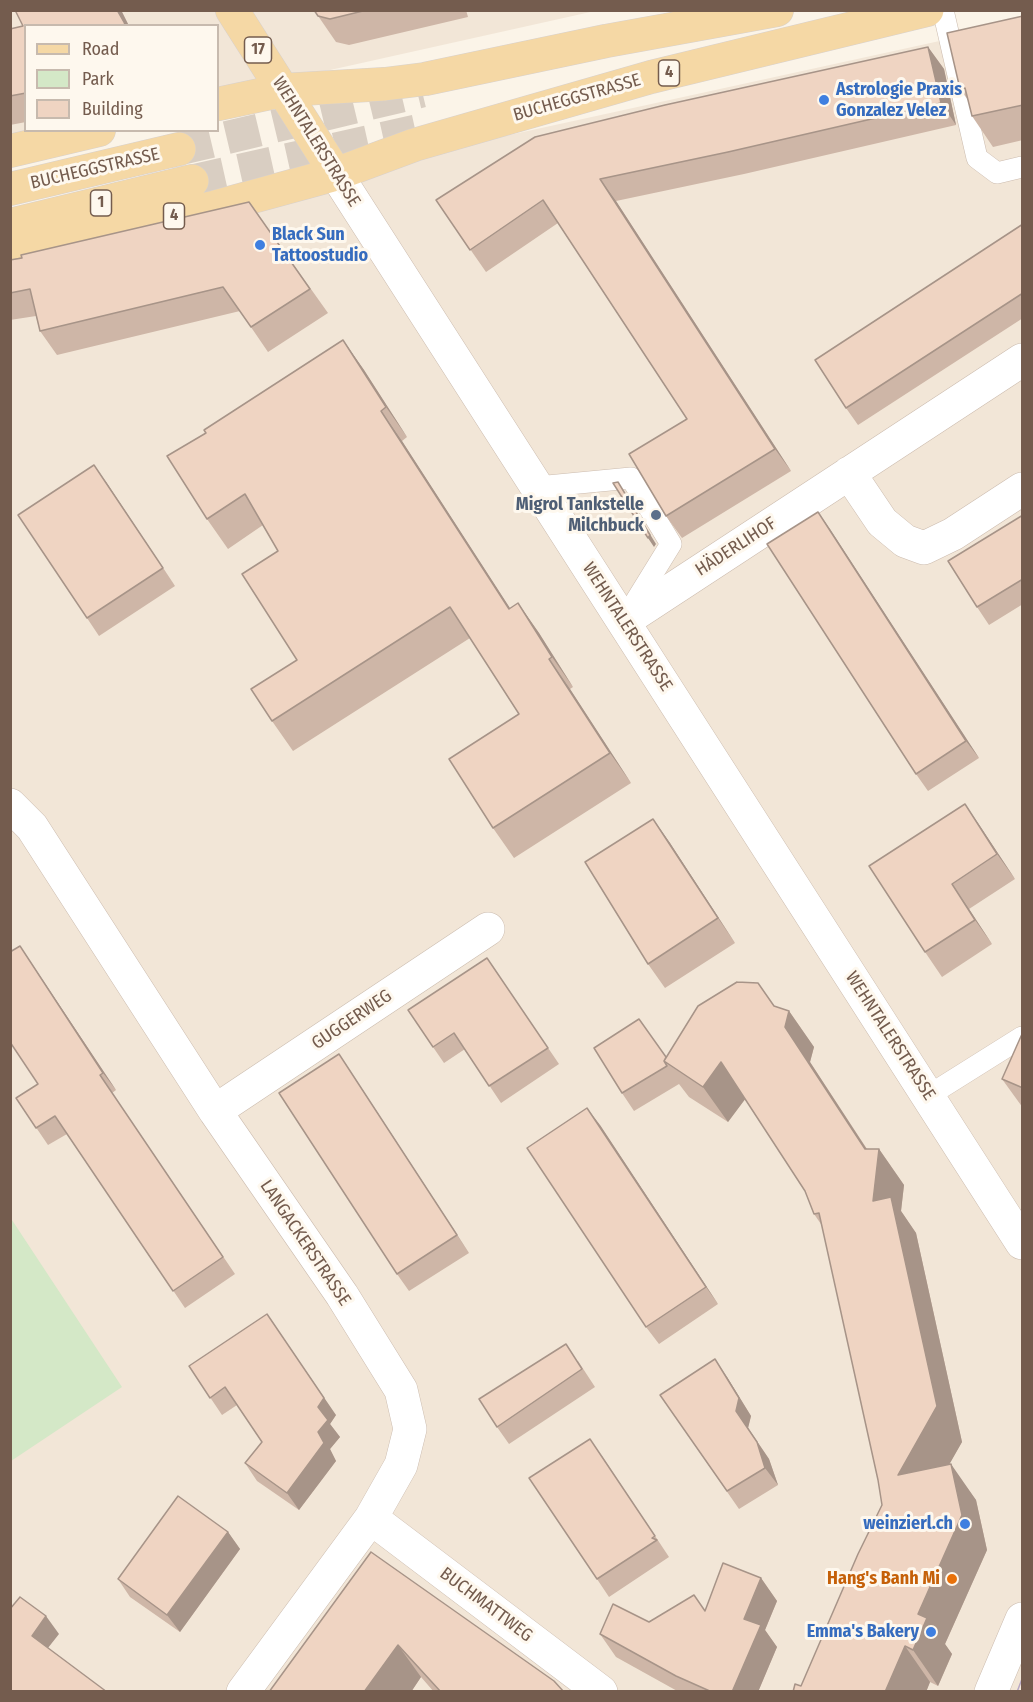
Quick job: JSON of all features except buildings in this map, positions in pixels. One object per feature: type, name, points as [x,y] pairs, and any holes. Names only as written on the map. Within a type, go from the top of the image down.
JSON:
[{"type":"main road","name":"WEHNTALERSTRASSE","points":[[232,10],[336,174]]},
{"type":"main road","points":[[219,104],[284,90],[385,84],[425,79],[606,41],[777,10]]},
{"type":"main road","name":"BUCHEGGSTRASSE","points":[[336,174],[414,145],[640,80],[880,16],[927,10]]},
{"type":"main road","points":[[10,151],[91,132]]},
{"type":"main road","name":"BUCHEGGSTRASSE","points":[[10,189],[179,149]]},
{"type":"main road","name":"4","points":[[10,253],[205,209],[336,174]]},
{"type":"main road","name":"BUCHEGGSTRASSE","points":[[10,225],[192,182]]},
{"type":"street","name":"WEHNTALERSTRASSE","points":[[336,174],[1023,1243]]},
{"type":"street","name":"HÄDERLIHOF","points":[[624,621],[1023,360]]},
{"type":"street","points":[[849,473],[882,522],[905,542],[924,548],[953,534],[1023,489]]},
{"type":"street","name":"LANGACKERSTRASSE","points":[[10,805],[32,827],[215,1112],[342,1295],[401,1390],[410,1429],[401,1465],[371,1518],[243,1692]]},
{"type":"street","name":"GUGGERWEG","points":[[215,1112],[488,929]]},
{"type":"street","name":"BUCHMATTWEG","points":[[371,1518],[601,1692]]},
{"type":"street","points":[[991,1692],[1023,1619]]},
{"type":"lane","points":[[943,10],[977,158],[997,173],[1023,167]]},
{"type":"lane","points":[[537,487],[631,478],[671,544],[624,621]]},
{"type":"lane","points":[[928,1096],[1023,1037]]},
{"type":"shaded area","points":[[10,11],[595,11],[219,95],[219,24],[24,24],[24,131],[11,141]]},
{"type":"shaded area","points":[[1022,23],[1022,1691],[11,1691],[10,256],[491,139]]},
{"type":"green space","points":[[10,1217],[122,1387],[11,1461],[10,1461]]},
{"type":"tunnel","points":[[179,149],[422,91]]},
{"type":"tunnel","points":[[192,181],[430,128]]},
{"type":"tram line","points":[[1017,1692],[1022,1679]]},
{"type":"place","name":"Astrologie Praxis Gonzalez Velez","points":[[824,100]]},
{"type":"place","name":"Black Sun Tattoostudio","points":[[260,245]]},
{"type":"place","name":"Migrol Tankstelle Milchbuck","points":[[656,515]]},
{"type":"place","name":"weinzierl.ch","points":[[965,1524]]},
{"type":"place","name":"Hang's Banh Mi","points":[[952,1579]]},
{"type":"place","name":"Emma's Bakery","points":[[931,1632]]}]
